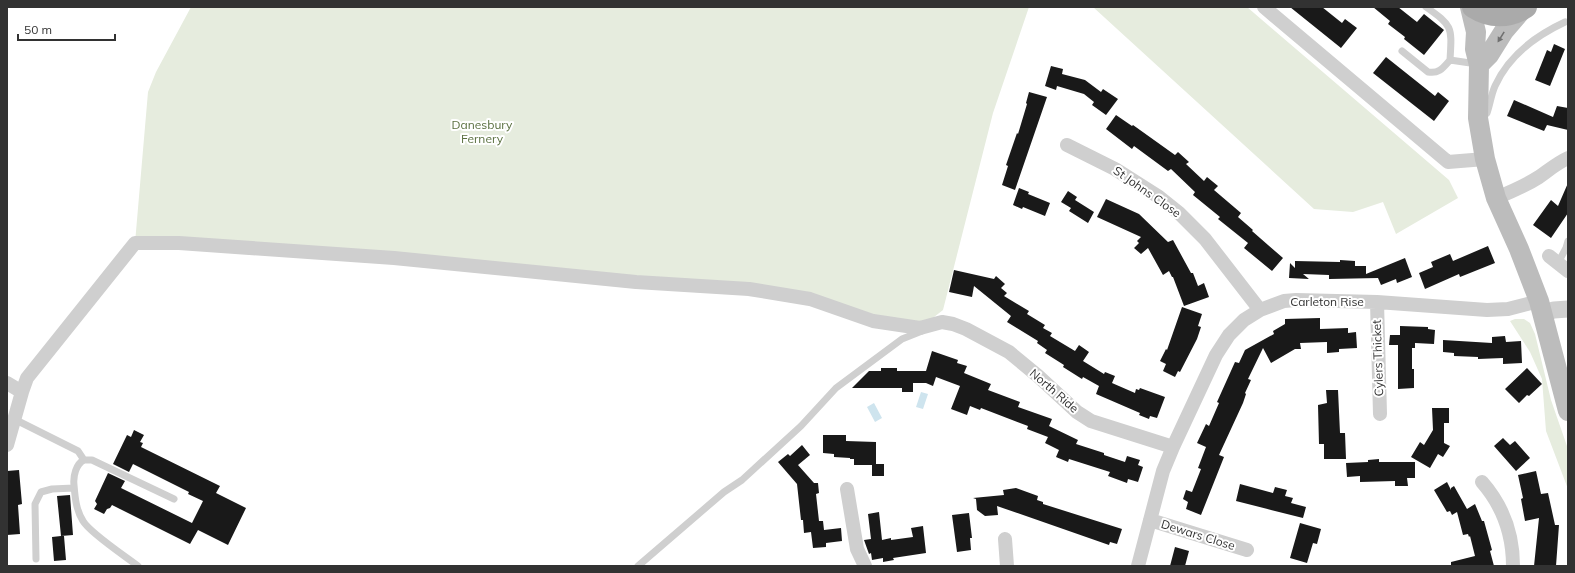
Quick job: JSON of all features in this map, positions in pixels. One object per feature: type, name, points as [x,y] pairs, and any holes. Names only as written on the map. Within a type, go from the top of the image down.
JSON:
[{"type":"main road","points":[[1472,7],[1490,15],[1501,16],[1512,14],[1524,8]]},
{"type":"main road","points":[[1472,7],[1479,64],[1478,118],[1485,158],[1496,198],[1519,249],[1541,307],[1568,411]]},
{"type":"main road","points":[[1479,64],[1489,55],[1504,31],[1524,8]]},
{"type":"street","points":[[1264,7],[1448,162],[1485,158]]},
{"type":"street","name":"St Johns Close","points":[[1067,145],[1115,169],[1159,197],[1179,213],[1205,240],[1260,310]]},
{"type":"street","points":[[1496,198],[1518,189],[1560,161],[1568,158]]},
{"type":"street","points":[[7,445],[27,378],[135,243],[179,243],[387,257],[636,282],[748,289],[810,299],[873,321],[920,328],[942,322]]},
{"type":"street","name":"Carleton Rise","points":[[1138,566],[1163,471],[1173,447],[1216,355],[1229,335],[1244,320],[1260,310],[1284,301],[1296,300],[1377,302],[1498,310],[1541,307]]},
{"type":"street","name":"Cylers Thicket","points":[[1377,302],[1380,414]]},
{"type":"street","points":[[1541,307],[1568,309]]},
{"type":"street","name":"North Ride","points":[[942,322],[966,329],[1009,352],[1077,412],[1091,421],[1173,447]]},
{"type":"street","points":[[7,384],[22,392]]},
{"type":"street","points":[[1482,482],[1492,494],[1501,510],[1510,533],[1513,566]]},
{"type":"street","points":[[847,489],[857,548],[865,566]]},
{"type":"street","name":"Dewars Close","points":[[1150,520],[1247,550]]},
{"type":"street","points":[[1005,539],[1007,566]]},
{"type":"lane","points":[[1402,51],[1428,72],[1433,73],[1442,69],[1450,60],[1452,37],[1450,27],[1443,19],[1426,7]]},
{"type":"lane","points":[[1478,118],[1484,117],[1487,113],[1494,87],[1504,70],[1518,53],[1548,30],[1565,22]]},
{"type":"lane","points":[[1450,60],[1479,64]]},
{"type":"lane","points":[[1558,263],[1566,248],[1568,240]]},
{"type":"lane","points":[[638,566],[724,492],[742,480],[800,426],[836,388],[902,339],[942,322]]},
{"type":"lane","points":[[14,419],[78,451],[84,460]]},
{"type":"lane","points":[[138,566],[90,529],[83,521],[77,507],[74,488],[74,474],[84,460],[92,460],[174,499]]},
{"type":"lane","points":[[36,559],[35,504],[41,492],[52,489],[74,488]]},
{"type":"green space","name":"Danesbury Fernery","points":[[191,7],[1029,7],[993,113],[943,310],[920,328],[810,299],[135,243],[148,92],[156,72]]},
{"type":"green space","points":[[1093,7],[1247,7],[1449,180],[1458,198],[1396,234],[1383,202],[1353,212],[1314,209]]},
{"type":"green space","points":[[1515,319],[1524,319],[1530,323],[1535,334],[1551,400],[1568,449],[1568,489],[1546,431],[1542,379],[1530,352],[1510,321]]},
{"type":"water","points":[[921,392],[928,394],[923,409],[916,407]]},
{"type":"water","points":[[874,403],[882,418],[875,422],[867,407]]},
{"type":"building","points":[[1290,7],[1322,7],[1342,23],[1345,19],[1357,28],[1341,48]]},
{"type":"building","points":[[1373,7],[1398,7],[1417,22],[1424,14],[1444,30],[1424,55],[1404,39],[1405,37],[1388,24],[1390,21]]},
{"type":"building","points":[[1554,44],[1565,49],[1550,86],[1535,80],[1547,50],[1551,52]]},
{"type":"building","points":[[1386,57],[1435,96],[1438,92],[1449,101],[1434,121],[1373,73]]},
{"type":"building","points":[[1051,66],[1063,69],[1062,74],[1085,80],[1101,92],[1103,89],[1118,99],[1106,115],[1092,105],[1094,102],[1084,94],[1057,86],[1056,90],[1045,86]]},
{"type":"building","points":[[1029,92],[1047,97],[1015,190],[1002,185],[1008,166],[1006,165],[1017,133],[1018,134]]},
{"type":"building","points":[[1514,100],[1553,117],[1557,106],[1568,108],[1568,130],[1547,125],[1544,131],[1507,116]]},
{"type":"building","points":[[1116,115],[1132,126],[1133,125],[1175,155],[1178,152],[1189,162],[1186,164],[1204,181],[1207,177],[1218,186],[1214,190],[1241,213],[1238,217],[1283,258],[1272,271],[1244,248],[1248,243],[1218,219],[1220,217],[1193,195],[1195,192],[1171,169],[1168,171],[1134,146],[1132,149],[1106,129]]},
{"type":"building","points":[[1568,183],[1568,213],[1551,238],[1533,225],[1551,200],[1558,206]]},
{"type":"building","points":[[1019,188],[1029,192],[1028,194],[1050,203],[1045,216],[1023,207],[1022,209],[1013,205]]},
{"type":"building","points":[[1068,191],[1077,197],[1075,200],[1094,212],[1088,223],[1069,211],[1071,208],[1061,202]]},
{"type":"building","points":[[1106,199],[1139,214],[1168,242],[1173,240],[1191,273],[1193,273],[1198,286],[1204,283],[1209,297],[1184,306],[1173,277],[1169,271],[1163,275],[1148,248],[1141,254],[1134,248],[1139,243],[1137,241],[1141,237],[1097,217]]},
{"type":"building","points":[[1488,246],[1495,263],[1460,277],[1459,274],[1425,289],[1419,273],[1433,267],[1431,262],[1450,254],[1453,261]]},
{"type":"building","points":[[1405,258],[1412,277],[1397,283],[1396,279],[1381,285],[1378,278],[1329,279],[1329,275],[1303,274],[1309,279],[1289,278],[1290,263],[1295,268],[1295,261],[1355,261],[1355,266],[1366,266],[1366,274]]},
{"type":"building","points":[[954,270],[994,279],[996,276],[1005,284],[1001,288],[1007,293],[1004,296],[1029,311],[1027,314],[1045,325],[1043,328],[1052,333],[1050,336],[1075,351],[1079,345],[1089,352],[1083,361],[1104,374],[1105,372],[1115,376],[1112,383],[1135,393],[1136,389],[1139,390],[1140,388],[1165,397],[1157,418],[1150,416],[1149,419],[1139,415],[1140,413],[1096,394],[1099,386],[1083,377],[1082,379],[1045,353],[1047,350],[1037,343],[1038,341],[1007,322],[1011,316],[974,286],[972,297],[949,292]]},
{"type":"building","points":[[1182,307],[1202,314],[1198,326],[1201,327],[1197,339],[1180,372],[1178,371],[1175,377],[1163,371],[1166,364],[1160,361],[1166,349],[1167,350]]},
{"type":"building","points":[[1320,318],[1320,329],[1348,328],[1348,333],[1356,332],[1357,348],[1339,349],[1339,352],[1327,353],[1327,342],[1300,343],[1301,349],[1295,349],[1271,363],[1263,348],[1248,379],[1251,380],[1245,393],[1243,403],[1219,455],[1224,457],[1201,515],[1186,509],[1188,502],[1183,499],[1186,490],[1192,492],[1201,469],[1198,468],[1206,447],[1197,443],[1206,424],[1209,426],[1219,403],[1217,402],[1235,362],[1239,363],[1245,350],[1274,334],[1273,331],[1285,324],[1285,319]]},
{"type":"building","points":[[1400,326],[1428,327],[1428,329],[1435,330],[1434,344],[1415,343],[1415,348],[1412,348],[1414,388],[1398,389],[1398,345],[1389,345],[1390,335],[1400,335]]},
{"type":"building","points":[[1505,336],[1506,342],[1521,341],[1522,363],[1503,364],[1503,358],[1478,359],[1478,357],[1454,356],[1454,353],[1443,352],[1443,340],[1492,343],[1492,337]]},
{"type":"building","points":[[932,351],[958,360],[957,363],[967,366],[964,373],[991,384],[988,390],[1020,402],[1018,407],[1052,419],[1049,426],[1078,440],[1076,444],[1104,453],[1104,455],[1125,462],[1127,456],[1140,460],[1138,465],[1143,467],[1138,482],[1128,479],[1127,483],[1108,476],[1110,472],[1069,459],[1068,462],[1056,457],[1059,450],[1045,443],[1048,437],[1027,429],[1028,426],[981,408],[980,410],[970,406],[967,415],[951,409],[960,386],[936,377],[933,386],[926,383],[913,383],[913,392],[902,392],[902,388],[852,388],[869,371],[881,371],[881,368],[897,368],[897,371],[926,371]]},
{"type":"building","points":[[1527,368],[1542,384],[1519,403],[1505,389]]},
{"type":"building","points":[[1326,390],[1338,390],[1340,433],[1345,433],[1346,459],[1324,459],[1324,444],[1319,444],[1318,405],[1327,403]]},
{"type":"building","points":[[1432,408],[1449,408],[1449,423],[1444,423],[1444,443],[1450,446],[1443,457],[1438,454],[1430,468],[1411,457],[1420,442],[1424,445],[1433,430]]},
{"type":"building","points":[[134,430],[144,435],[140,442],[143,443],[141,447],[220,486],[216,493],[246,508],[228,545],[198,530],[190,544],[112,505],[104,514],[94,509],[97,504],[95,501],[108,473],[125,481],[121,488],[192,523],[203,501],[188,494],[189,492],[133,464],[129,472],[113,464],[127,435],[131,437]]},
{"type":"building","points":[[823,435],[846,435],[846,441],[876,442],[876,464],[884,464],[884,476],[872,476],[872,465],[854,465],[854,459],[834,457],[834,454],[823,453]]},
{"type":"building","points":[[1503,438],[1510,445],[1515,441],[1530,458],[1516,471],[1494,446]]},
{"type":"building","points":[[802,445],[810,455],[798,465],[814,483],[818,483],[819,493],[816,494],[819,521],[823,521],[824,530],[841,528],[842,541],[826,543],[826,547],[813,548],[811,532],[804,533],[797,484],[778,462],[788,454],[790,456]]},
{"type":"building","points":[[1379,459],[1379,462],[1415,462],[1415,478],[1407,478],[1408,486],[1395,486],[1395,481],[1360,482],[1360,476],[1347,477],[1346,463],[1368,462],[1368,460]]},
{"type":"building","points":[[19,470],[22,504],[18,505],[20,534],[7,535],[7,471]]},
{"type":"building","points":[[1536,471],[1541,494],[1548,493],[1555,525],[1559,525],[1556,566],[1534,566],[1539,518],[1525,521],[1521,499],[1523,498],[1518,475]]},
{"type":"building","points":[[1447,482],[1451,490],[1454,486],[1467,509],[1475,504],[1482,521],[1484,521],[1492,550],[1490,551],[1494,566],[1451,566],[1451,562],[1475,556],[1470,536],[1469,537],[1468,534],[1463,535],[1457,512],[1452,515],[1450,511],[1447,512],[1434,490]]},
{"type":"building","points":[[1240,484],[1273,493],[1275,487],[1287,490],[1285,496],[1293,498],[1291,503],[1306,507],[1303,518],[1236,501]]},
{"type":"building","points":[[1016,488],[1038,496],[1037,500],[1043,502],[1043,504],[1122,529],[1117,544],[1110,542],[1109,545],[997,506],[998,515],[985,516],[977,510],[976,499],[973,498],[1004,495],[1003,490]]},
{"type":"building","points":[[70,495],[73,535],[61,536],[57,496]]},
{"type":"building","points":[[879,512],[882,540],[913,537],[911,528],[923,526],[926,553],[893,558],[894,560],[883,562],[883,558],[872,560],[871,553],[869,554],[864,540],[871,539],[868,514]]},
{"type":"building","points":[[969,513],[972,538],[970,538],[971,550],[957,552],[952,515]]},
{"type":"building","points":[[1300,523],[1321,529],[1317,544],[1313,543],[1307,563],[1290,558]]},
{"type":"building","points":[[64,536],[66,560],[54,561],[52,537]]},
{"type":"building","points":[[1175,547],[1189,551],[1185,566],[1170,566]]}]
